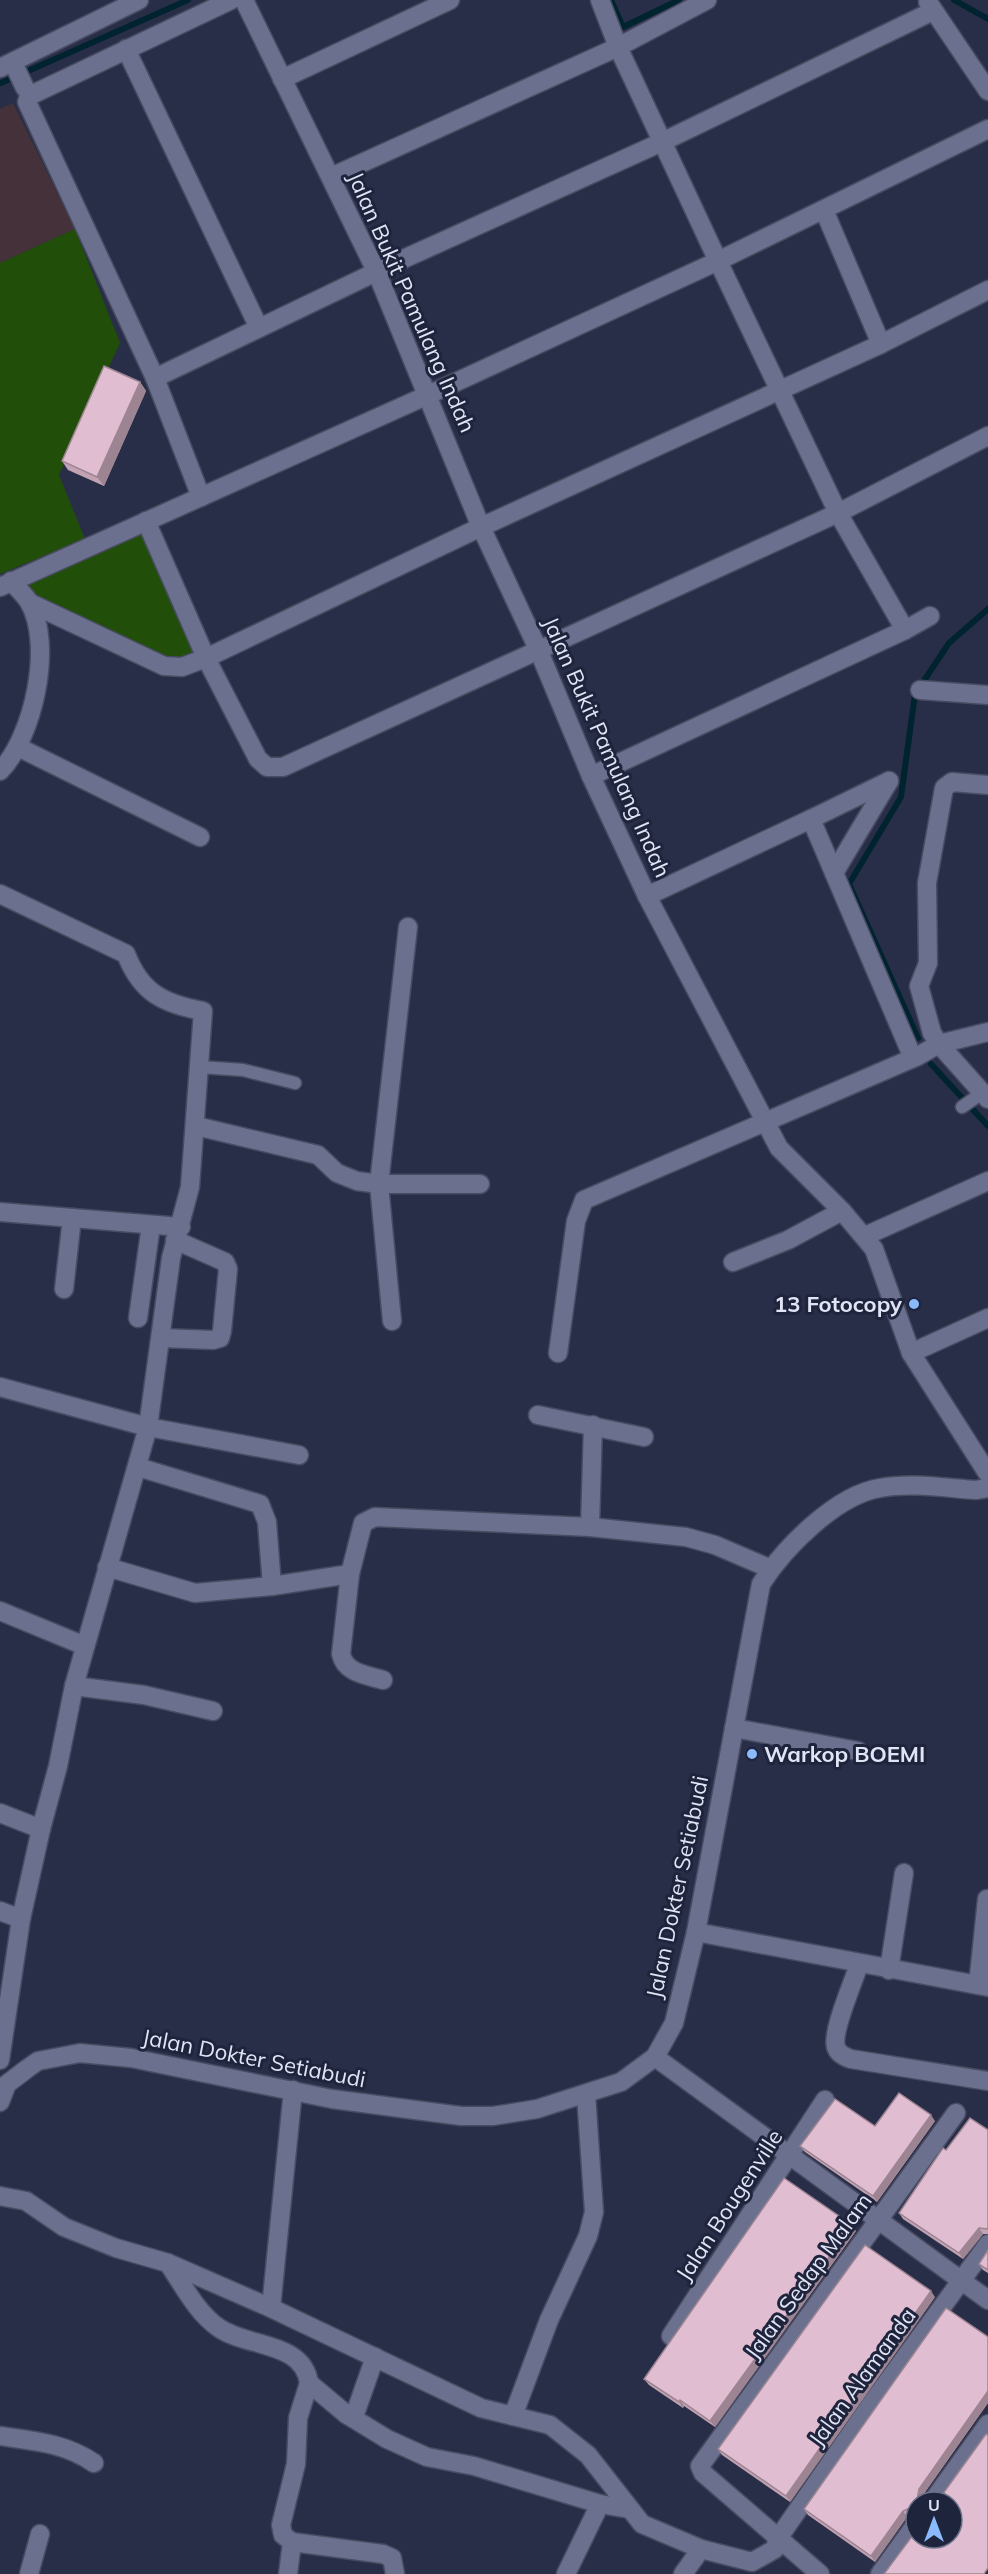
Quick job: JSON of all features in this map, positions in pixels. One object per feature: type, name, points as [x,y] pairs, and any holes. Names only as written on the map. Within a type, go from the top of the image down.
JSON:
[{"type":"street","points":[[25,88],[5,64],[139,0]]},
{"type":"street","points":[[201,497],[156,378],[27,102],[29,96],[231,0]]},
{"type":"street","name":"Jalan Bukit Pamulang Indah","points":[[244,0],[377,273],[481,527],[538,649],[591,776],[647,896],[763,1122],[779,1148],[842,1211],[874,1249],[911,1353],[988,1474]]},
{"type":"street","points":[[282,79],[450,0]]},
{"type":"street","points":[[600,0],[618,47],[662,142],[838,513],[905,630]]},
{"type":"street","points":[[331,177],[618,47],[707,0]]},
{"type":"street","points":[[156,378],[662,142],[930,5],[988,91]]},
{"type":"street","points":[[126,49],[259,328]]},
{"type":"street","points":[[988,129],[718,261],[428,395],[6,584],[30,603],[172,668],[206,658],[481,527],[880,344],[988,290]]},
{"type":"street","points":[[824,210],[880,344]]},
{"type":"street","points":[[146,521],[206,658],[258,759],[267,767],[283,766],[838,513],[988,436]]},
{"type":"street","points":[[0,771],[18,747],[29,718],[40,669],[37,630],[30,603]]},
{"type":"street","points":[[591,776],[905,630],[930,616]]},
{"type":"street","points":[[920,690],[988,695]]},
{"type":"street","points":[[18,747],[201,837]]},
{"type":"street","points":[[647,896],[888,781],[834,873]]},
{"type":"street","points":[[975,1100],[932,1033],[920,986],[928,963],[927,883],[944,788],[952,782],[988,785]]},
{"type":"street","points":[[811,819],[913,1058]]},
{"type":"street","points":[[0,894],[126,954],[131,967],[156,998],[183,1008],[203,1011],[190,1187],[178,1233],[148,1427],[85,1647],[21,1919],[0,2062],[7,2084],[0,2102]]},
{"type":"street","points":[[392,1321],[379,1184],[408,927]]},
{"type":"street","points":[[558,1353],[576,1221],[584,1200],[913,1058],[939,1044],[988,1032]]},
{"type":"street","points":[[196,1126],[318,1155],[344,1176],[379,1184],[480,1184]]},
{"type":"street","points":[[865,1236],[988,1181]]},
{"type":"street","points":[[733,1262],[788,1240],[842,1211]]},
{"type":"street","points":[[0,1212],[151,1225],[178,1233],[225,1262],[228,1269],[220,1338],[213,1340],[161,1338]]},
{"type":"street","points":[[64,1289],[72,1218]]},
{"type":"street","points":[[138,1318],[151,1225]]},
{"type":"street","points":[[911,1353],[988,1318]]},
{"type":"street","points":[[0,1387],[148,1427],[299,1455]]},
{"type":"street","points":[[538,1415],[645,1437]]},
{"type":"street","points":[[590,1527],[592,1425]]},
{"type":"street","points":[[138,1467],[260,1504],[267,1522],[272,1586]]},
{"type":"street","name":"Jalan Dokter Setiabudi","points":[[7,2084],[38,2061],[80,2053],[131,2058],[371,2106],[461,2116],[493,2116],[537,2109],[621,2082],[655,2057],[674,2023],[696,1932],[761,1584],[771,1569],[830,1511],[860,1493],[887,1487],[988,1488]]},
{"type":"street","points":[[383,1680],[350,1669],[342,1662],[340,1654],[350,1574],[363,1523],[375,1517],[590,1527],[699,1539],[771,1569]]},
{"type":"street","points":[[107,1567],[195,1593],[272,1586],[350,1574]]},
{"type":"street","points":[[0,1611],[85,1647]]},
{"type":"street","points":[[75,1686],[144,1695],[213,1711]]},
{"type":"street","points":[[734,1728],[858,1751]]},
{"type":"street","points":[[0,1813],[41,1830]]},
{"type":"street","points":[[890,1970],[903,1873]]},
{"type":"street","points":[[696,1932],[983,1986],[987,1899]]},
{"type":"street","points":[[0,1911],[21,1919]]},
{"type":"street","points":[[860,1964],[836,2036],[836,2049],[840,2054],[850,2059],[988,2082]]},
{"type":"street","points":[[655,2057],[988,2300]]},
{"type":"street","points":[[271,2308],[293,2090]]},
{"type":"street","points":[[513,2416],[549,2320],[588,2236],[594,2212],[586,2094]]},
{"type":"street","name":"Jalan Bougenville","points":[[671,2336],[825,2100]]},
{"type":"street","name":"Jalan Sedap Malam","points":[[777,2540],[700,2468],[956,2113]]},
{"type":"street","name":"Jalan Alamanda","points":[[0,2196],[26,2201],[64,2227],[116,2248],[168,2263],[271,2308],[481,2408],[550,2425],[588,2455],[642,2524],[701,2549],[752,2562],[775,2549],[777,2540],[988,2244]]},
{"type":"street","points":[[168,2263],[204,2316],[221,2329],[296,2357],[307,2373],[309,2383],[298,2418],[297,2464],[281,2524],[283,2535],[292,2542],[383,2554],[392,2558],[395,2574]]},
{"type":"street","points":[[346,2414],[356,2411],[375,2357]]},
{"type":"street","points":[[309,2383],[346,2414],[387,2439],[427,2457],[474,2466],[600,2504],[629,2509]]},
{"type":"street","points":[[941,2490],[988,2424]]},
{"type":"street","points":[[0,2436],[61,2445],[76,2451],[94,2463]]},
{"type":"street","points":[[566,2574],[600,2504]]},
{"type":"street","points":[[29,2574],[40,2534]]},
{"type":"street","points":[[777,2540],[820,2574]]},
{"type":"street","points":[[880,2574],[904,2541]]},
{"type":"street","points":[[288,2574],[292,2542]]},
{"type":"street","points":[[683,2574],[701,2549]]},
{"type":"lane","points":[[200,1066],[243,1070],[295,1083]]},
{"type":"shaded area","points":[[13,103],[75,229],[0,263],[0,109]]},
{"type":"green space","points":[[75,229],[120,343],[59,475],[85,539],[0,574],[0,263]]},
{"type":"green space","points":[[142,532],[196,652],[172,661],[35,596],[27,584]]},
{"type":"building","points":[[104,366],[140,382],[97,477],[62,461]]},
{"type":"building","points":[[899,2093],[931,2115],[873,2196],[800,2146],[835,2099],[875,2126]]},
{"type":"building","points":[[970,2118],[988,2130],[988,2229],[979,2228],[959,2253],[899,2213],[943,2148],[946,2150]]},
{"type":"building","points":[[784,2178],[852,2225],[710,2421],[644,2379]]},
{"type":"building","points":[[865,2245],[931,2291],[786,2496],[718,2449]]},
{"type":"building","points":[[988,2250],[988,2270],[979,2264]]},
{"type":"building","points":[[946,2308],[988,2337],[988,2391],[919,2490],[904,2490],[904,2511],[871,2556],[804,2509]]},
{"type":"building","points":[[986,2434],[988,2435],[988,2568],[984,2574],[884,2574],[904,2547],[904,2550],[964,2550],[964,2490],[946,2490]]},
{"type":"waterway","points":[[1,83],[188,0]]},
{"type":"waterway","points":[[611,0],[623,27],[679,0]]},
{"type":"waterway","points":[[954,0],[988,19]]},
{"type":"waterway","points":[[918,1038],[849,884],[901,797],[915,694],[949,643],[988,609]]},
{"type":"waterway","points":[[931,1064],[988,1126]]},
{"type":"place","name":"13 Fotocopy","points":[[914,1304]]},
{"type":"place","name":"Warkop BOEMI","points":[[752,1754]]}]
